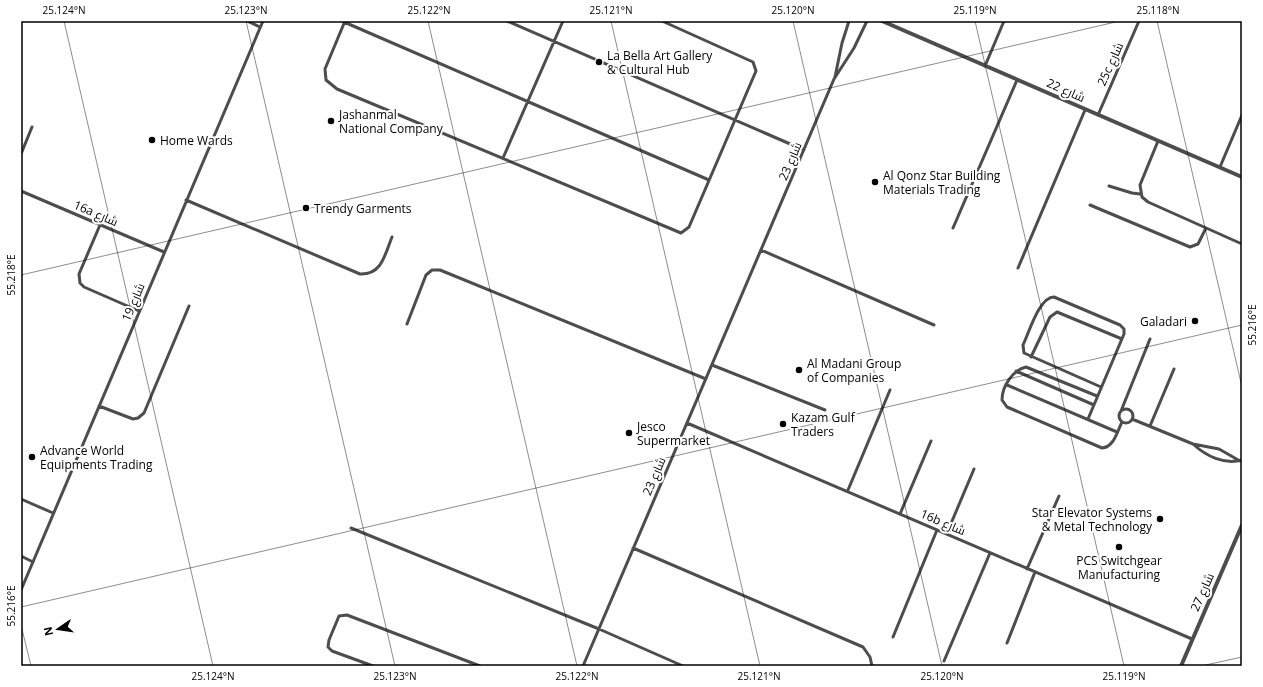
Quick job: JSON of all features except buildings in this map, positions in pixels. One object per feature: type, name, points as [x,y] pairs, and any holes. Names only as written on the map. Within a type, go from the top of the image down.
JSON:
[{"type":"street","name":"شارع 22","points":[[882,21],[1242,177]]},
{"type":"street","name":"شارع 27","points":[[1180,666],[1242,525]]},
{"type":"lane","points":[[246,21],[260,27]]},
{"type":"lane","name":"شارع 19","points":[[21,590],[263,21]]},
{"type":"lane","points":[[507,21],[804,150]]},
{"type":"lane","points":[[503,158],[564,21]]},
{"type":"lane","points":[[662,21],[753,62],[756,71],[689,227],[681,233],[337,89],[326,80],[325,69],[344,22],[709,180]]},
{"type":"lane","name":"شارع 23","points":[[583,666],[834,79],[842,43],[849,21]]},
{"type":"lane","name":"شارع 23","points":[[834,79],[851,54],[867,21]]},
{"type":"lane","points":[[985,66],[1004,21]]},
{"type":"lane","name":"25c شارع","points":[[1098,115],[1138,21]]},
{"type":"lane","points":[[952,228],[1017,80]]},
{"type":"lane","points":[[1018,268],[1085,110]]},
{"type":"lane","points":[[1220,167],[1242,115]]},
{"type":"lane","points":[[21,154],[32,127]]},
{"type":"lane","points":[[1140,194],[1140,185],[1158,141]]},
{"type":"lane","points":[[1109,186],[1140,194],[1148,202],[1242,244]]},
{"type":"lane","name":"16a شارع","points":[[21,191],[164,252]]},
{"type":"lane","points":[[186,200],[360,274],[372,272],[380,265],[392,237]]},
{"type":"lane","points":[[1090,205],[1190,247],[1198,244],[1206,228]]},
{"type":"lane","points":[[100,225],[79,274],[80,283],[84,287],[139,311]]},
{"type":"lane","points":[[761,250],[934,325]]},
{"type":"lane","points":[[407,324],[426,275],[432,270],[440,270],[706,379]]},
{"type":"lane","points":[[1088,419],[1124,332],[1120,325],[1050,297],[1043,301],[1023,346],[1024,353],[1101,387]]},
{"type":"lane","points":[[99,406],[133,419],[139,418],[144,413],[189,306]]},
{"type":"lane","points":[[1031,357],[1050,317],[1057,312],[1122,339]]},
{"type":"lane","points":[[1122,422],[1119,417],[1121,411],[1150,339]]},
{"type":"lane","points":[[712,365],[824,410]]},
{"type":"lane","points":[[1097,396],[1028,367],[1016,372],[1007,385],[1002,400],[1007,407],[1099,447],[1105,448],[1110,445],[1122,422]]},
{"type":"lane","points":[[1150,426],[1174,369]]},
{"type":"lane","points":[[1016,372],[1094,405]]},
{"type":"lane","points":[[1007,385],[1117,432]]},
{"type":"lane","points":[[848,490],[890,390]]},
{"type":"lane","points":[[1121,411],[1129,410],[1132,419]]},
{"type":"lane","points":[[1132,419],[1193,444],[1219,449],[1241,460]]},
{"type":"lane","points":[[1122,422],[1128,423],[1132,419]]},
{"type":"lane","name":"16b شارع","points":[[687,423],[848,490],[990,553],[1192,639]]},
{"type":"lane","points":[[900,514],[931,441]]},
{"type":"lane","points":[[1193,444],[1205,453],[1218,459],[1241,460]]},
{"type":"lane","points":[[947,533],[974,470]]},
{"type":"lane","points":[[1027,568],[1059,496]]},
{"type":"lane","points":[[21,499],[53,513]]},
{"type":"lane","points":[[351,528],[599,629],[683,666]]},
{"type":"lane","points":[[893,637],[937,530]]},
{"type":"lane","points":[[633,548],[863,647],[870,657],[872,666]]},
{"type":"lane","points":[[944,661],[990,553]]},
{"type":"lane","points":[[21,556],[33,562]]},
{"type":"lane","points":[[1007,643],[1035,572]]},
{"type":"lane","points":[[373,666],[332,651],[328,647],[329,640],[340,616],[347,614],[480,666]]},
{"type":"place","name":"La Bella Art Gallery & Cultural Hub","points":[[599,62]]},
{"type":"place","name":"Jashanmal National Company","points":[[331,121]]},
{"type":"place","name":"Home Wards","points":[[152,140]]},
{"type":"place","name":"Al Qonz Star Building Materials Trading","points":[[875,182]]},
{"type":"place","name":"Trendy Garments","points":[[306,208]]},
{"type":"place","name":"Galadari","points":[[1195,321]]},
{"type":"place","name":"Al Madani Group of Companies","points":[[799,370]]},
{"type":"place","name":"Kazam Gulf Traders","points":[[783,424]]},
{"type":"place","name":"Jesco Supermarket","points":[[629,433]]},
{"type":"place","name":"Advance World Equipments Trading","points":[[32,457]]},
{"type":"place","name":"Star Elevator Systems & Metal Technology","points":[[1160,519]]},
{"type":"place","name":"PCS Switchgear Manufacturing","points":[[1119,547]]}]
